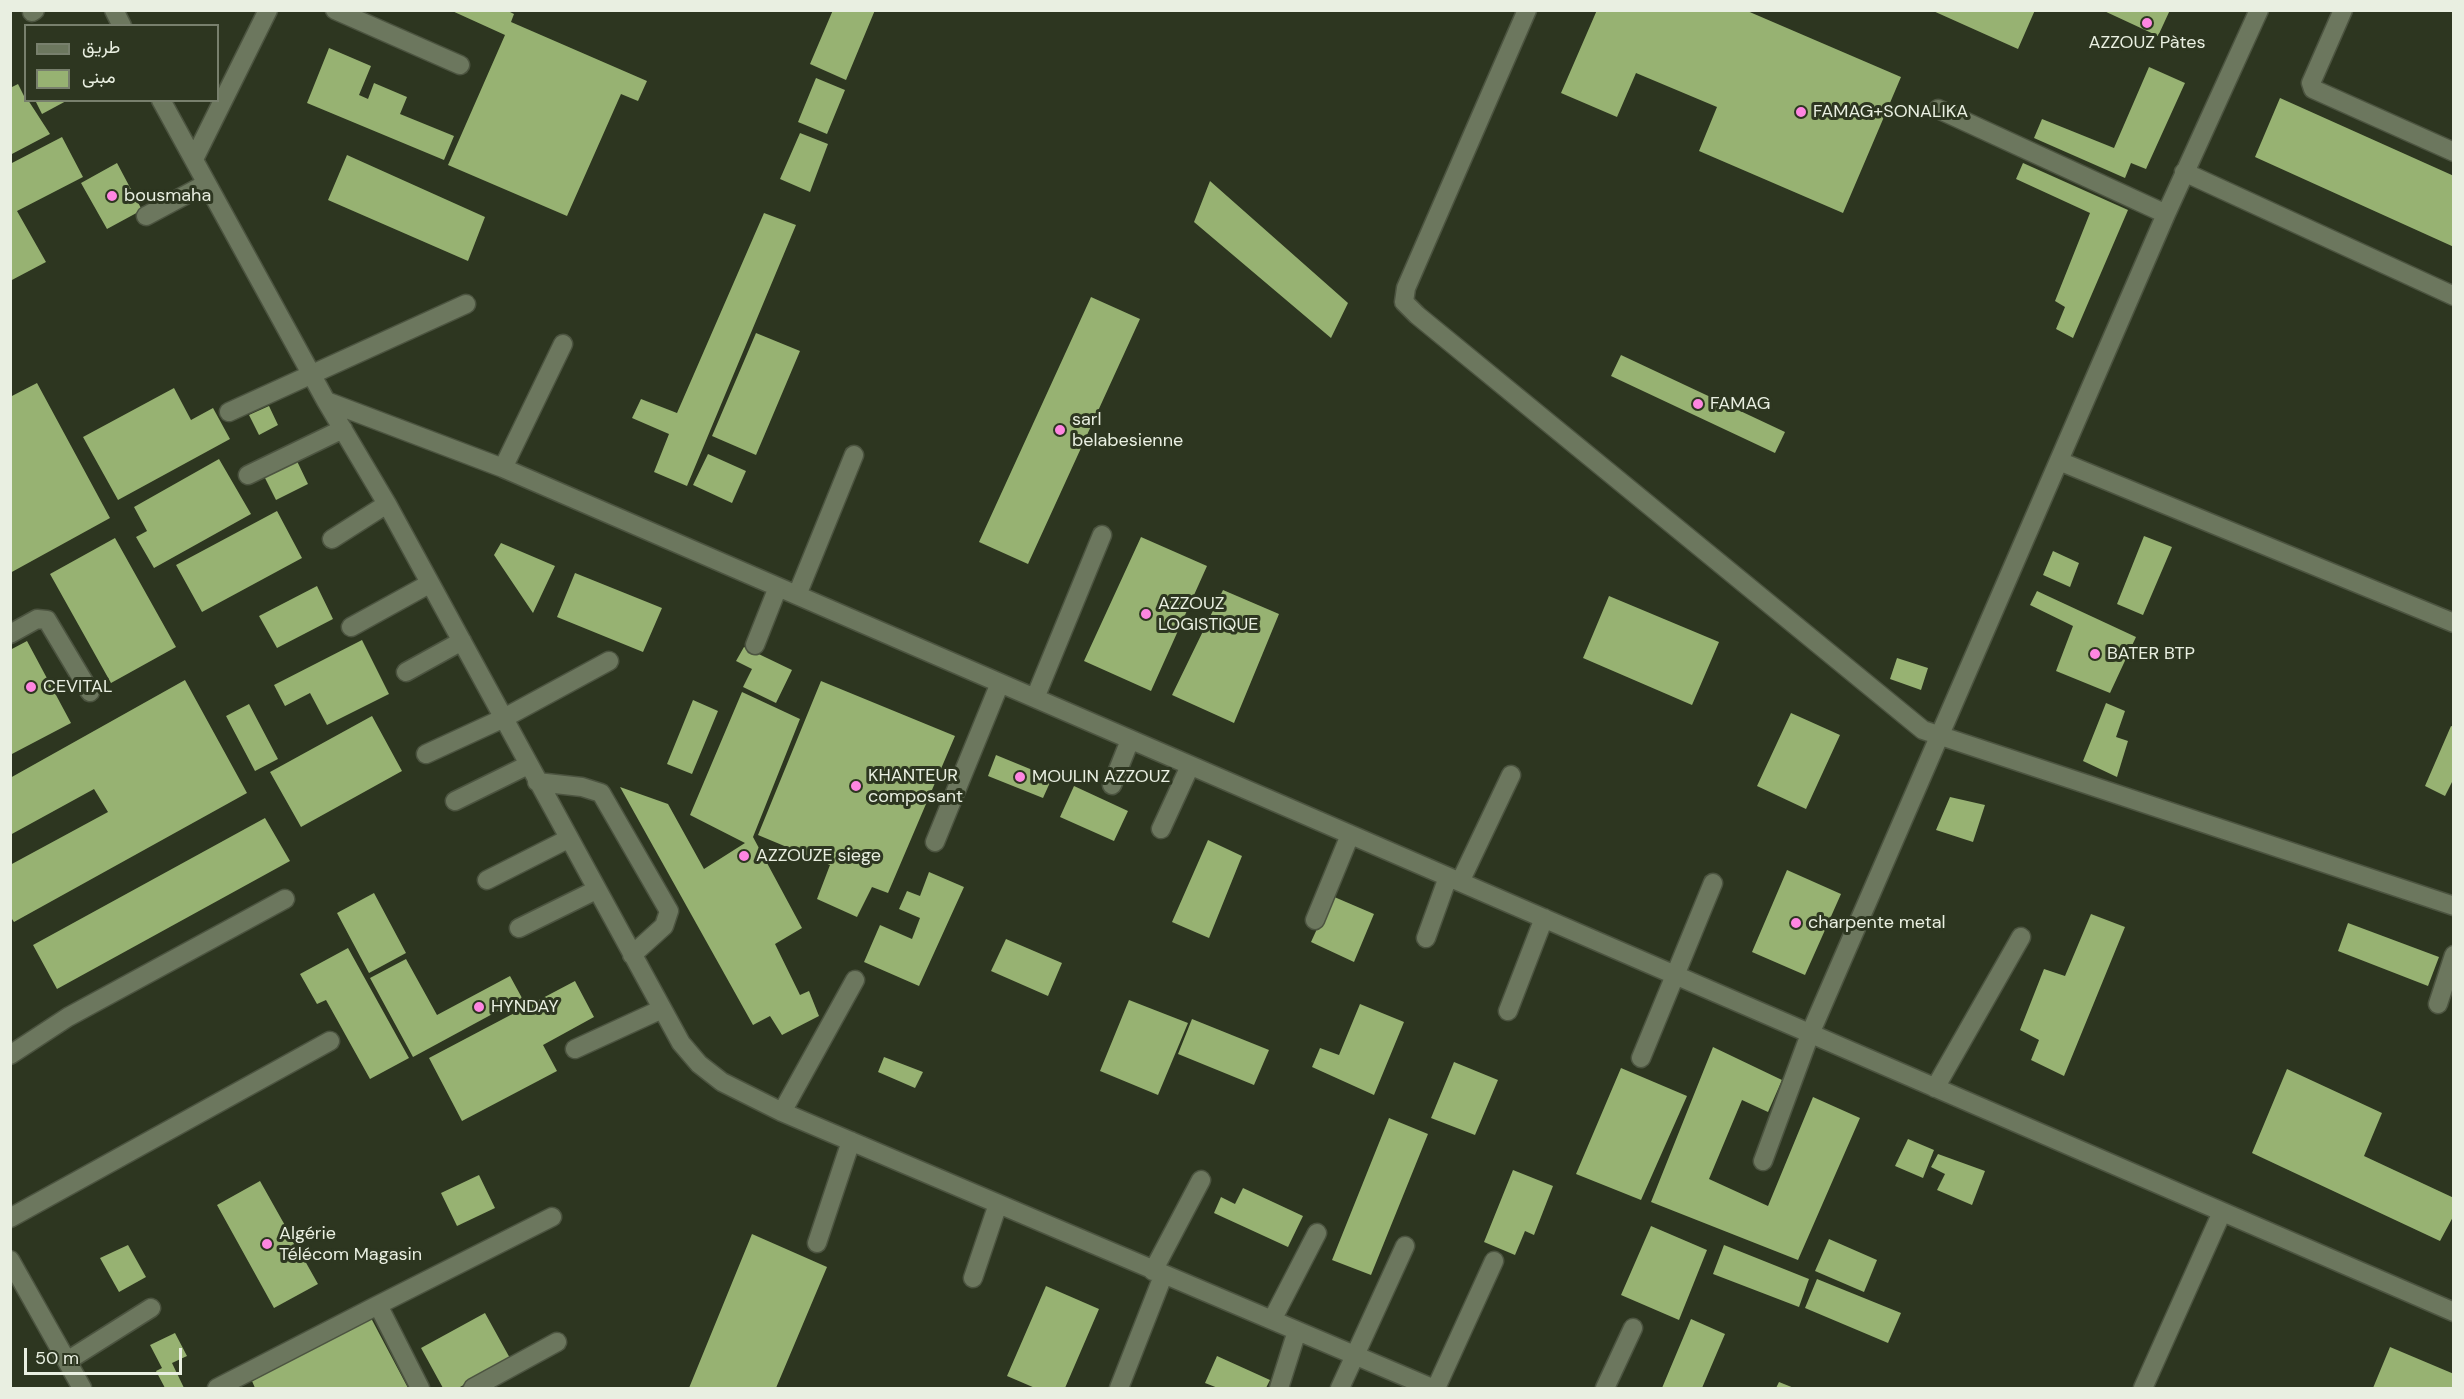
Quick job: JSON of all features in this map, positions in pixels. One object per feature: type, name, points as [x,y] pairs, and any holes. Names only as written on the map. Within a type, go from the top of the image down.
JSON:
[{"type":"street","points":[[114,10],[121,24]]},
{"type":"street","points":[[194,159],[268,10]]},
{"type":"street","points":[[334,10],[460,65]]},
{"type":"street","points":[[1527,10],[1406,288],[1404,302],[1417,315],[1908,719],[1938,737],[2454,906]]},
{"type":"street","points":[[1763,1161],[1810,1034],[2184,172],[2259,10]]},
{"type":"street","points":[[2343,10],[2312,83],[2313,89],[2454,152]]},
{"type":"street","points":[[162,102],[326,401],[387,504],[662,1009],[681,1043],[699,1064],[722,1082],[782,1113],[1434,1389],[1494,1261]]},
{"type":"street","points":[[1938,109],[2166,214]]},
{"type":"street","points":[[2184,172],[2454,296]]},
{"type":"street","points":[[146,216],[206,184]]},
{"type":"street","points":[[229,412],[465,304]]},
{"type":"street","points":[[503,468],[563,344]]},
{"type":"street","points":[[326,401],[503,468],[2454,1312]]},
{"type":"street","points":[[248,475],[343,429]]},
{"type":"street","points":[[797,596],[854,455]]},
{"type":"street","points":[[2059,461],[2454,623]]},
{"type":"street","points":[[332,539],[387,504]]},
{"type":"street","points":[[1035,698],[1102,535]]},
{"type":"street","points":[[351,627],[429,584]]},
{"type":"street","points":[[755,645],[778,587]]},
{"type":"street","points":[[10,634],[37,619],[48,620],[90,692]]},
{"type":"street","points":[[406,672],[462,641]]},
{"type":"street","points":[[426,754],[504,718],[609,661]]},
{"type":"street","points":[[935,842],[1000,683]]},
{"type":"street","points":[[1112,785],[1130,740]]},
{"type":"street","points":[[455,801],[528,765]]},
{"type":"street","points":[[1161,829],[1190,766]]},
{"type":"street","points":[[1426,938],[1454,880],[1511,774]]},
{"type":"street","points":[[537,782],[582,787],[601,793],[669,911],[664,926],[632,955]]},
{"type":"street","points":[[1315,920],[1350,835]]},
{"type":"street","points":[[487,880],[568,839]]},
{"type":"street","points":[[1641,1058],[1673,975],[1713,883]]},
{"type":"street","points":[[519,928],[596,890]]},
{"type":"street","points":[[10,1055],[68,1017],[285,899]]},
{"type":"street","points":[[1508,1011],[1544,918]]},
{"type":"street","points":[[1935,1088],[2021,937]]},
{"type":"street","points":[[2438,1004],[2454,955]]},
{"type":"street","points":[[782,1113],[855,980]]},
{"type":"street","points":[[575,1049],[662,1009]]},
{"type":"street","points":[[10,1218],[330,1041]]},
{"type":"street","points":[[817,1243],[851,1141]]},
{"type":"street","points":[[1119,1389],[1158,1273],[1201,1180]]},
{"type":"street","points":[[973,1278],[998,1204]]},
{"type":"street","points":[[2144,1389],[2222,1212]]},
{"type":"street","points":[[219,1388],[552,1217]]},
{"type":"street","points":[[1272,1320],[1317,1233]]},
{"type":"street","points":[[1340,1389],[1353,1355],[1405,1246]]},
{"type":"street","points":[[10,1260],[82,1389]]},
{"type":"street","points":[[378,1305],[420,1389]]},
{"type":"street","points":[[67,1361],[151,1308]]},
{"type":"street","points":[[1605,1389],[1633,1328]]},
{"type":"street","points":[[1278,1389],[1297,1331]]},
{"type":"street","points":[[473,1389],[557,1342]]},
{"type":"building","points":[[450,10],[506,10],[514,14],[511,22],[647,81],[638,101],[621,94],[567,216],[448,165],[505,35]]},
{"type":"building","points":[[833,10],[875,10],[846,80],[810,64]]},
{"type":"building","name":"FAMAG+SONALIKA","points":[[1597,10],[1745,10],[1901,77],[1843,213],[1699,151],[1717,107],[1636,73],[1617,117],[1561,93]]},
{"type":"building","points":[[1931,10],[2035,10],[2018,49]]},
{"type":"building","name":"AZZOUZ Pàtes","points":[[2102,10],[2170,10],[2158,36]]},
{"type":"building","points":[[329,48],[371,66],[359,95],[368,99],[374,83],[407,97],[400,114],[454,136],[444,160],[307,103]]},
{"type":"building","points":[[2149,67],[2185,83],[2146,169],[2131,163],[2125,178],[2034,138],[2042,119],[2114,148]]},
{"type":"building","points":[[816,78],[845,90],[827,134],[798,122]]},
{"type":"building","points":[[18,84],[24,96],[24,102],[29,102],[50,134],[10,155],[10,88]]},
{"type":"building","points":[[2280,98],[2454,176],[2454,247],[2255,157]]},
{"type":"building","points":[[36,102],[64,102],[42,114]]},
{"type":"building","points":[[800,133],[828,144],[810,192],[780,179]]},
{"type":"building","points":[[62,137],[83,177],[17,211],[46,262],[10,281],[10,164]]},
{"type":"building","points":[[347,155],[485,217],[468,261],[328,200]]},
{"type":"building","name":"bousmaha","points":[[117,163],[142,210],[107,229],[81,183]]},
{"type":"building","points":[[2023,163],[2128,210],[2073,338],[2056,329],[2065,307],[2055,301],[2090,213],[2016,179]]},
{"type":"building","points":[[1210,181],[1348,303],[1331,338],[1194,222]]},
{"type":"building","points":[[764,213],[796,225],[687,486],[654,472],[669,434],[632,418],[641,399],[677,413]]},
{"type":"building","name":"sarl belabesienne","points":[[1091,297],[1140,319],[1028,564],[979,542]]},
{"type":"building","points":[[756,333],[800,351],[756,455],[712,436]]},
{"type":"building","name":"FAMAG","points":[[1621,355],[1785,432],[1775,453],[1611,376]]},
{"type":"building","points":[[37,383],[110,518],[10,573],[10,397]]},
{"type":"building","points":[[174,388],[191,420],[213,408],[230,439],[118,500],[83,437]]},
{"type":"building","points":[[269,406],[278,425],[259,435],[249,415]]},
{"type":"building","points":[[708,454],[746,471],[732,503],[693,485]]},
{"type":"building","points":[[219,459],[251,514],[154,568],[136,537],[147,531],[134,507]]},
{"type":"building","points":[[296,459],[308,484],[276,500],[264,476]]},
{"type":"building","points":[[277,511],[302,558],[202,612],[176,565]]},
{"type":"building","points":[[2144,536],[2172,547],[2143,615],[2117,604]]},
{"type":"building","name":"AZZOUZ LOGISTIQUE","points":[[1141,537],[1207,566],[1151,691],[1084,661]]},
{"type":"building","points":[[115,538],[176,647],[111,683],[50,574]]},
{"type":"building","points":[[501,543],[555,566],[533,613],[494,555]]},
{"type":"building","points":[[2053,551],[2079,563],[2070,587],[2043,575]]},
{"type":"building","points":[[575,573],[662,608],[643,652],[557,617]]},
{"type":"building","points":[[317,586],[333,619],[277,648],[259,616]]},
{"type":"building","points":[[1223,590],[1279,614],[1234,723],[1172,695]]},
{"type":"building","name":"BATER BTP","points":[[2037,591],[2136,637],[2110,693],[2056,671],[2073,626],[2030,605]]},
{"type":"building","points":[[1609,596],[1719,642],[1692,705],[1583,658]]},
{"type":"building","points":[[362,640],[389,694],[327,725],[310,693],[285,706],[274,685]]},
{"type":"building","name":"CEVITAL","points":[[27,641],[71,723],[10,755],[10,650]]},
{"type":"building","points":[[744,647],[792,670],[776,703],[743,687],[752,669],[736,661]]},
{"type":"building","points":[[1897,658],[1928,668],[1921,690],[1890,679]]},
{"type":"building","points":[[185,680],[247,793],[14,922],[10,916],[10,865],[108,812],[94,789],[10,835],[10,778]]},
{"type":"building","name":"KHANTEUR composant","points":[[821,681],[955,736],[888,893],[872,887],[857,917],[817,899],[830,865],[758,835]]},
{"type":"building","name":"AZZOUZE siege","points":[[742,692],[800,719],[753,837],[802,928],[775,944],[800,995],[809,991],[819,1016],[782,1035],[770,1016],[753,1025],[620,787],[668,804],[704,869],[745,843],[690,815]]},
{"type":"building","points":[[693,700],[718,711],[692,774],[667,764]]},
{"type":"building","points":[[2106,703],[2125,711],[2116,737],[2128,741],[2117,777],[2083,761]]},
{"type":"building","points":[[249,704],[278,759],[255,771],[226,716]]},
{"type":"building","points":[[1791,713],[1840,735],[1806,809],[1757,786]]},
{"type":"building","points":[[372,716],[402,771],[301,827],[270,772]]},
{"type":"building","points":[[2451,726],[2454,727],[2454,778],[2445,796],[2425,786]]},
{"type":"building","name":"MOULIN AZZOUZ","points":[[996,755],[1052,778],[1043,798],[988,776]]},
{"type":"building","points":[[1074,786],[1128,811],[1114,841],[1060,817]]},
{"type":"building","points":[[1950,797],[1985,805],[1973,842],[1936,830]]},
{"type":"building","points":[[265,818],[290,861],[57,989],[33,945]]},
{"type":"building","points":[[1208,840],[1242,856],[1209,938],[1172,922]]},
{"type":"building","name":"charpente metal","points":[[1787,870],[1841,894],[1805,975],[1752,952]]},
{"type":"building","points":[[929,872],[964,887],[919,986],[864,962],[880,925],[912,939],[920,918],[899,909],[907,891],[920,896]]},
{"type":"building","points":[[374,893],[406,953],[369,973],[337,913]]},
{"type":"building","points":[[1332,896],[1374,914],[1354,962],[1311,942]]},
{"type":"building","points":[[2091,914],[2125,927],[2064,1076],[2031,1060],[2039,1040],[2020,1030],[2044,969],[2065,976]]},
{"type":"building","points":[[2348,923],[2439,957],[2428,986],[2338,951]]},
{"type":"building","points":[[1006,939],[1062,963],[1048,996],[991,971]]},
{"type":"building","points":[[348,948],[409,1058],[370,1079],[326,1000],[317,1004],[300,974]]},
{"type":"building","name":"HYNDAY","points":[[406,959],[437,1015],[510,976],[522,998],[413,1057],[370,978]]},
{"type":"building","points":[[575,981],[594,1017],[543,1045],[557,1071],[462,1121],[429,1058]]},
{"type":"building","points":[[1129,1000],[1188,1023],[1158,1095],[1100,1071]]},
{"type":"building","points":[[1360,1004],[1404,1022],[1374,1095],[1312,1067],[1320,1048],[1339,1055]]},
{"type":"building","points":[[1192,1019],[1269,1050],[1254,1085],[1178,1054]]},
{"type":"building","points":[[1713,1047],[1782,1080],[1768,1112],[1742,1100],[1709,1179],[1768,1206],[1813,1097],[1860,1118],[1798,1260],[1651,1202]]},
{"type":"building","points":[[884,1057],[923,1072],[915,1088],[878,1072]]},
{"type":"building","points":[[1454,1062],[1498,1080],[1475,1135],[1431,1118]]},
{"type":"building","points":[[1621,1068],[1687,1096],[1641,1200],[1576,1174]]},
{"type":"building","points":[[2287,1069],[2382,1113],[2364,1156],[2454,1198],[2454,1215],[2440,1241],[2252,1153]]},
{"type":"building","points":[[1389,1118],[1428,1134],[1371,1275],[1332,1260]]},
{"type":"building","points":[[1908,1139],[1934,1150],[1923,1178],[1895,1166]]},
{"type":"building","points":[[1938,1154],[1985,1171],[1972,1205],[1937,1190],[1945,1174],[1931,1167]]},
{"type":"building","points":[[1513,1170],[1553,1186],[1534,1235],[1525,1231],[1515,1255],[1484,1242]]},
{"type":"building","points":[[479,1175],[495,1208],[457,1226],[441,1193]]},
{"type":"building","name":"Algérie Télécom Magasin","points":[[260,1181],[318,1284],[274,1308],[217,1205]]},
{"type":"building","points":[[1243,1188],[1303,1216],[1288,1247],[1214,1213],[1221,1197],[1235,1204]]},
{"type":"building","points":[[1651,1226],[1707,1250],[1679,1320],[1621,1295]]},
{"type":"building","points":[[752,1234],[827,1267],[776,1388],[689,1388]]},
{"type":"building","points":[[1829,1239],[1877,1260],[1864,1292],[1815,1271]]},
{"type":"building","points":[[128,1245],[146,1277],[119,1292],[100,1258]]},
{"type":"building","points":[[1724,1245],[1809,1279],[1799,1307],[1713,1274]]},
{"type":"building","points":[[1817,1279],[1901,1313],[1888,1343],[1805,1308]]},
{"type":"building","points":[[1046,1286],[1099,1309],[1065,1388],[1035,1388],[1007,1376]]},
{"type":"building","points":[[485,1313],[511,1360],[458,1388],[443,1388],[421,1348]]},
{"type":"building","points":[[371,1318],[408,1388],[255,1388],[252,1381]]},
{"type":"building","points":[[1691,1319],[1725,1334],[1702,1388],[1662,1388]]},
{"type":"building","points":[[175,1333],[187,1356],[172,1363],[184,1388],[165,1388],[156,1371],[162,1368],[150,1345]]},
{"type":"building","points":[[2390,1347],[2454,1374],[2454,1388],[2373,1388]]},
{"type":"building","points":[[1217,1356],[1270,1380],[1266,1388],[1218,1388],[1205,1383]]},
{"type":"building","points":[[1779,1382],[1794,1388],[1776,1388]]},
{"type":"place","name":"AZZOUZ Pàtes","points":[[2147,23]]},
{"type":"place","name":"FAMAG+SONALIKA","points":[[1801,112]]},
{"type":"place","name":"bousmaha","points":[[112,196]]},
{"type":"place","name":"FAMAG","points":[[1698,404]]},
{"type":"place","name":"sarl belabesienne","points":[[1060,430]]},
{"type":"place","name":"AZZOUZ LOGISTIQUE","points":[[1146,614]]},
{"type":"place","name":"BATER BTP","points":[[2095,654]]},
{"type":"place","name":"CEVITAL","points":[[31,687]]},
{"type":"place","name":"MOULIN AZZOUZ","points":[[1020,777]]},
{"type":"place","name":"KHANTEUR composant","points":[[856,786]]},
{"type":"place","name":"AZZOUZE siege","points":[[744,856]]},
{"type":"place","name":"charpente metal","points":[[1796,923]]},
{"type":"place","name":"HYNDAY","points":[[479,1007]]},
{"type":"place","name":"Algérie Télécom Magasin","points":[[267,1244]]}]
